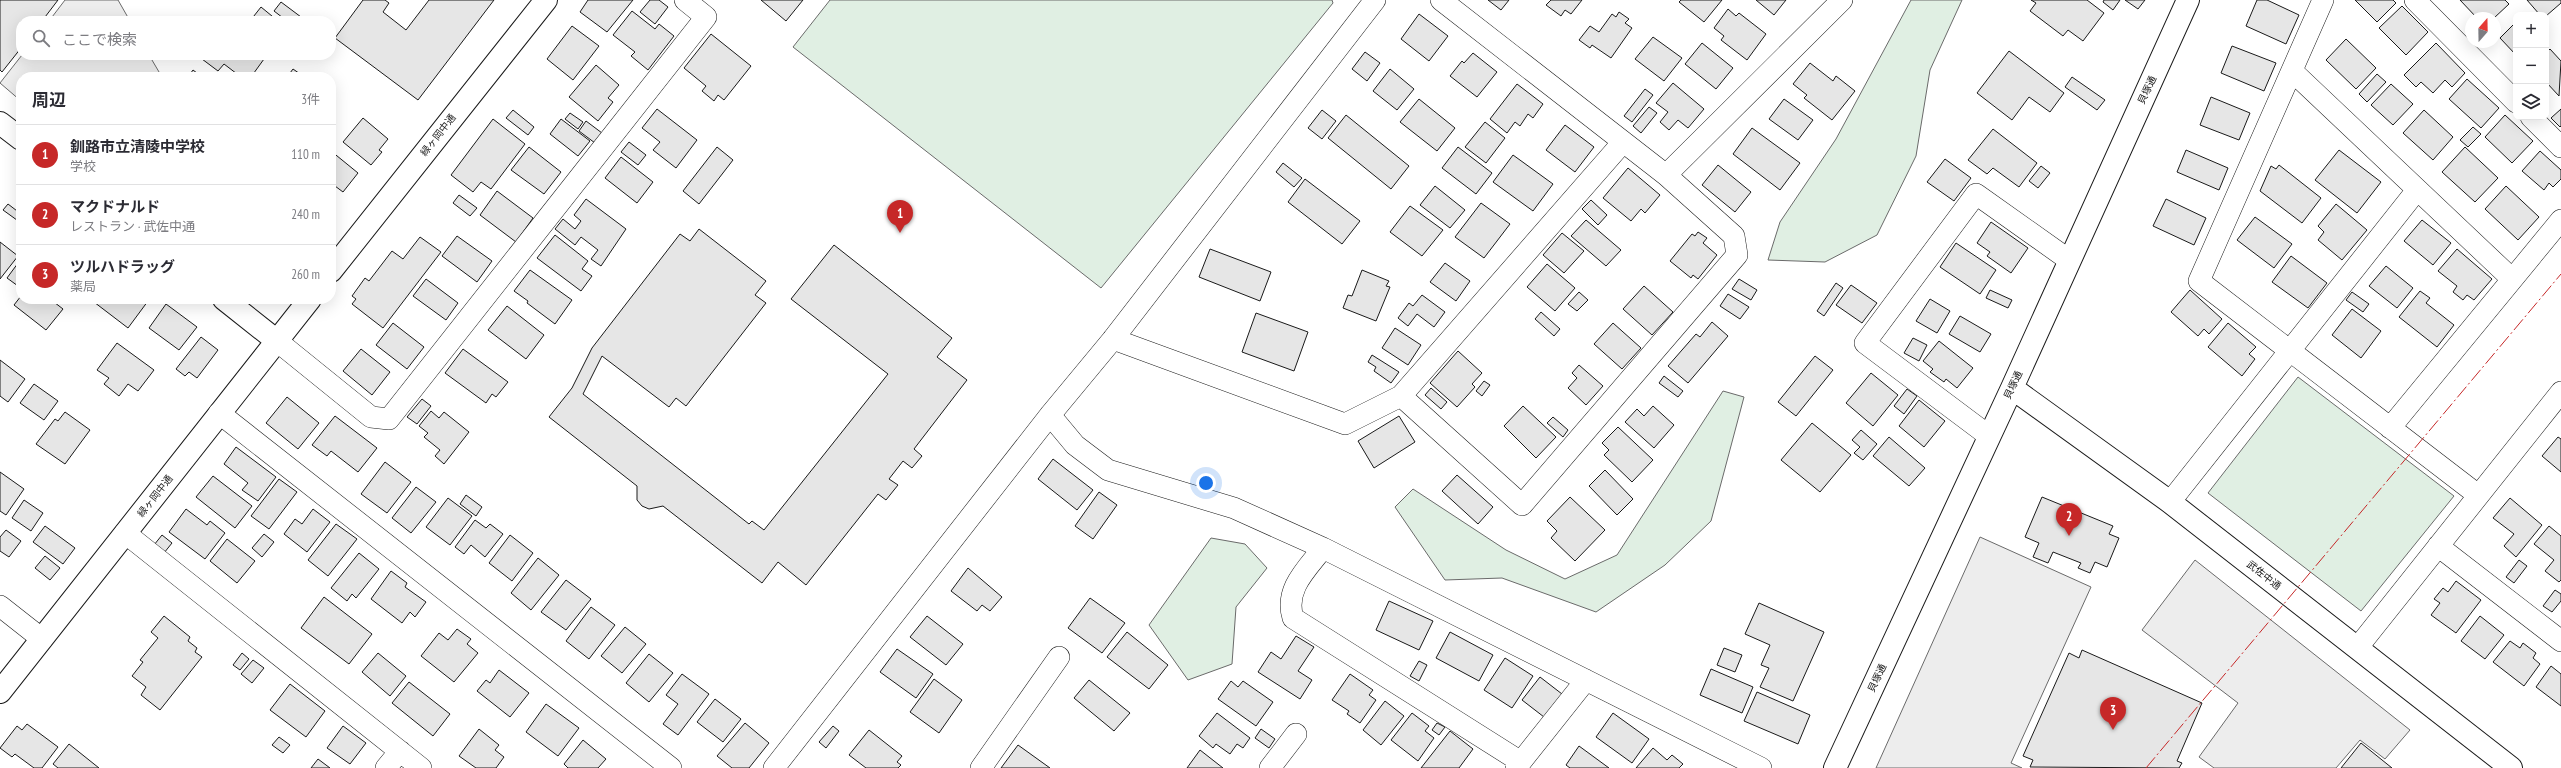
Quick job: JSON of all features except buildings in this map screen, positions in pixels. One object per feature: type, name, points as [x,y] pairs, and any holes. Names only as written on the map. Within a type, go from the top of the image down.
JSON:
[{"type":"street","name":"緑ヶ岡中通","points":[[336,265],[546,0]]},
{"type":"street","points":[[230,304],[371,417],[389,419],[706,17],[685,0]]},
{"type":"street","points":[[774,768],[1050,415],[1113,339],[1375,0]]},
{"type":"street","points":[[1400,396],[1522,505],[1737,255],[1734,236],[1666,175],[1442,0]]},
{"type":"street","points":[[1666,175],[1842,0]]},
{"type":"street","name":"貝塚通","points":[[1835,768],[2012,388],[2188,0]]},
{"type":"street","points":[[2323,0],[2200,281],[2478,495]]},
{"type":"street","points":[[2415,0],[2513,99]]},
{"type":"street","points":[[2292,71],[2512,279]]},
{"type":"street","points":[[2534,120],[2561,147]]},
{"type":"street","points":[[0,123],[16,135]]},
{"type":"street","points":[[1113,339],[1345,424],[1400,396],[1623,142]]},
{"type":"street","points":[[2170,502],[2289,349],[2417,190]]},
{"type":"street","points":[[1989,436],[1865,344],[1976,194],[2069,260]]},
{"type":"street","points":[[2390,428],[2561,220]]},
{"type":"street","name":"緑ヶ岡中通","points":[[0,692],[306,304]]},
{"type":"street","name":"武佐中通","points":[[2012,388],[2170,502],[2358,647],[2511,768]]},
{"type":"street","points":[[2358,647],[2478,495],[2558,403]]},
{"type":"street","points":[[219,413],[671,768]]},
{"type":"street","points":[[1050,415],[1075,445],[1108,470],[1234,508],[1323,548],[1761,768]]},
{"type":"street","points":[[125,533],[421,768]]},
{"type":"street","points":[[2438,546],[2561,641]]},
{"type":"street","points":[[1323,548],[1295,585],[1290,606],[1293,618],[1518,765],[1586,680]]},
{"type":"street","points":[[0,606],[42,640]]},
{"type":"street","points":[[981,768],[1059,657]]},
{"type":"street","points":[[1270,768],[1296,734]]},
{"type":"street","points":[[386,768],[400,751]]},
{"type":"green space","points":[[830,0],[1332,0],[1333,3],[1101,288],[793,47]]},
{"type":"green space","points":[[1911,0],[1962,0],[1930,70],[1916,156],[1877,235],[1825,262],[1768,260],[1780,222],[1836,139]]},
{"type":"green space","points":[[2298,377],[2454,496],[2361,611],[2208,493]]},
{"type":"green space","points":[[1723,391],[1744,397],[1711,521],[1665,565],[1596,612],[1502,578],[1445,580],[1395,507],[1413,489],[1506,550],[1565,579],[1617,555]]},
{"type":"green space","points":[[1211,538],[1245,544],[1267,568],[1236,607],[1232,664],[1188,680],[1149,625]]},
{"type":"shaded area","points":[[65,0],[118,0],[127,16],[53,16]]},
{"type":"shaded area","points":[[18,60],[152,60],[159,72],[16,72],[16,97],[0,83]]},
{"type":"shaded area","points":[[1980,537],[2091,587],[2011,763],[2022,768],[1876,768]]},
{"type":"shaded area","points":[[2195,560],[2410,730],[2385,759],[2360,740],[2336,768],[2214,768],[2199,757],[2238,703],[2142,630]]},
{"type":"power","points":[[2146,768],[2561,274]]},
{"type":"place","name":"釧路市立清陵中学校","points":[[900,233]]},
{"type":"place","name":"マクドナルド","points":[[2069,536]]},
{"type":"place","name":"ツルハドラッグ","points":[[2113,730]]}]
